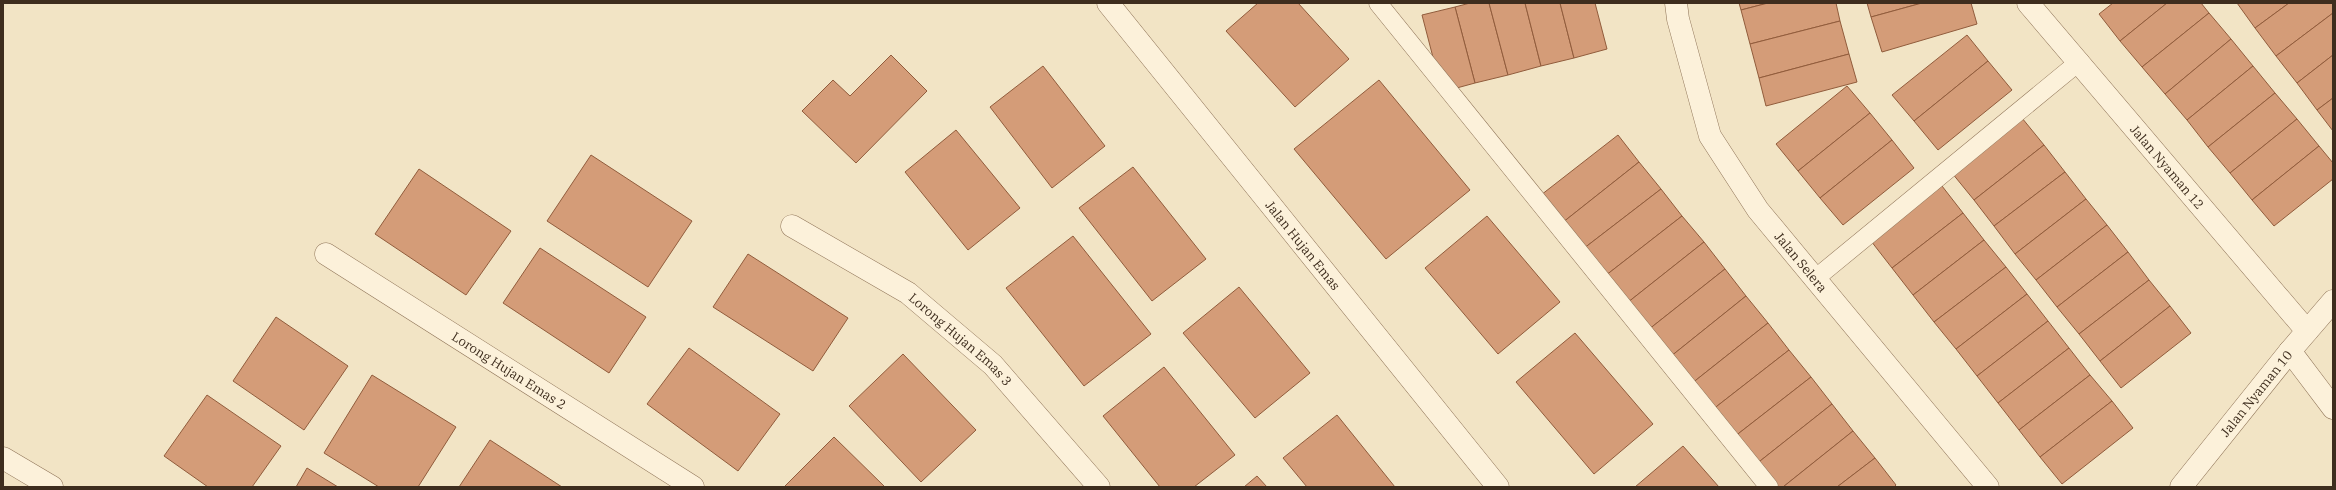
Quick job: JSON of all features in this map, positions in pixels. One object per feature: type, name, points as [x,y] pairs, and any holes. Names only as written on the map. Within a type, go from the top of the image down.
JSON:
[{"type":"street","name":"Jalan Hujan Emas","points":[[1108,3],[1498,487]]},
{"type":"street","name":"Jalan Selera","points":[[1676,3],[1678,19],[1710,136],[1758,210],[1988,487]]},
{"type":"street","name":"Jalan Nyaman 12","points":[[2028,3],[2080,61],[2307,331]]},
{"type":"street","name":"Lorong Hujan Emas 3","points":[[792,226],[908,293],[926,308],[993,365],[1099,487]]},
{"type":"street","name":"Lorong Hujan Emas 2","points":[[326,254],[693,487]]},
{"type":"street","name":"Jalan Nyaman 10","points":[[2181,487],[2290,351],[2333,301]]},
{"type":"street","points":[[2290,351],[2333,408]]},
{"type":"street","points":[[3,458],[52,487]]},
{"type":"lane","points":[[1378,3],[1769,487]]},
{"type":"lane","points":[[1816,278],[2080,61]]},
{"type":"building","points":[[1258,3],[1298,3],[1349,59],[1295,107],[1226,31]]},
{"type":"building","points":[[1470,3],[1489,3],[1508,75],[1475,83],[1455,7]]},
{"type":"building","points":[[1489,3],[1525,3],[1541,66],[1508,75]]},
{"type":"building","points":[[1525,3],[1560,3],[1574,58],[1541,66]]},
{"type":"building","points":[[1560,3],[1595,3],[1607,49],[1574,58]]},
{"type":"building","points":[[1739,3],[1768,3],[1741,10]]},
{"type":"building","points":[[1768,3],[1836,3],[1840,21],[1750,44],[1741,10]]},
{"type":"building","points":[[1867,3],[1922,3],[1871,17]]},
{"type":"building","points":[[1922,3],[1971,3],[1977,24],[1882,52],[1871,17]]},
{"type":"building","points":[[2113,3],[2167,3],[2120,41],[2099,14]]},
{"type":"building","points":[[2167,3],[2201,3],[2209,13],[2142,67],[2120,41]]},
{"type":"building","points":[[2237,3],[2289,3],[2255,28]]},
{"type":"building","points":[[2289,3],[2333,3],[2333,13],[2276,56],[2255,28]]},
{"type":"building","points":[[1455,7],[1475,83],[1442,92],[1422,15]]},
{"type":"building","points":[[2209,13],[2231,39],[2165,94],[2142,67]]},
{"type":"building","points":[[2333,13],[2333,55],[2297,83],[2276,56]]},
{"type":"building","points":[[1840,21],[1849,54],[1759,78],[1750,44]]},
{"type":"building","points":[[1967,35],[1988,61],[1914,121],[1892,95]]},
{"type":"building","points":[[2231,39],[2253,66],[2187,120],[2165,94]]},
{"type":"building","points":[[1849,54],[1857,82],[1766,106],[1759,78]]},
{"type":"building","points":[[891,55],[927,91],[856,163],[802,111],[833,80],[850,96]]},
{"type":"building","points":[[2333,55],[2333,98],[2317,110],[2297,83]]},
{"type":"building","points":[[1988,61],[2012,90],[1938,150],[1914,121]]},
{"type":"building","points":[[1043,66],[1105,146],[1052,188],[990,107]]},
{"type":"building","points":[[2253,66],[2275,93],[2208,147],[2187,120]]},
{"type":"building","points":[[1379,80],[1470,190],[1386,259],[1294,149]]},
{"type":"building","points":[[1847,86],[1870,113],[1798,171],[1776,144]]},
{"type":"building","points":[[2275,93],[2297,119],[2230,173],[2208,147]]},
{"type":"building","points":[[2333,98],[2333,131],[2317,110]]},
{"type":"building","points":[[1870,113],[1892,140],[1820,198],[1798,171]]},
{"type":"building","points":[[2022,118],[2044,145],[1974,200],[1952,173]]},
{"type":"building","points":[[2297,119],[2319,146],[2252,200],[2230,173]]},
{"type":"building","points":[[956,130],[1020,208],[968,250],[905,172]]},
{"type":"building","points":[[1618,135],[1639,162],[1562,223],[1541,195]]},
{"type":"building","points":[[1892,140],[1914,168],[1843,225],[1820,198]]},
{"type":"building","points":[[2044,145],[2065,172],[1994,226],[1974,200]]},
{"type":"building","points":[[2319,146],[2333,163],[2333,179],[2274,226],[2252,200]]},
{"type":"building","points":[[591,155],[692,221],[648,287],[547,221]]},
{"type":"building","points":[[1639,162],[1661,189],[1583,249],[1562,223]]},
{"type":"building","points":[[1133,167],[1206,259],[1152,301],[1079,208]]},
{"type":"building","points":[[419,169],[511,231],[466,295],[375,234]]},
{"type":"building","points":[[2065,172],[2086,199],[2015,254],[1994,226]]},
{"type":"building","points":[[1942,186],[1963,213],[1892,268],[1871,241]]},
{"type":"building","points":[[1661,189],[1682,216],[1605,276],[1583,249]]},
{"type":"building","points":[[2086,199],[2107,225],[2036,280],[2015,254]]},
{"type":"building","points":[[1963,213],[1984,240],[1913,295],[1892,268]]},
{"type":"building","points":[[1487,216],[1560,302],[1498,354],[1425,268]]},
{"type":"building","points":[[1682,216],[1704,242],[1627,303],[1605,276]]},
{"type":"building","points":[[2107,225],[2128,252],[2057,307],[2036,280]]},
{"type":"building","points":[[1073,236],[1151,334],[1084,386],[1006,288]]},
{"type":"building","points":[[1984,240],[2006,267],[1934,322],[1913,295]]},
{"type":"building","points":[[1704,242],[1725,269],[1648,330],[1627,303]]},
{"type":"building","points":[[540,248],[646,317],[609,373],[503,303]]},
{"type":"building","points":[[2128,252],[2149,280],[2079,334],[2057,307]]},
{"type":"building","points":[[748,254],[848,318],[813,371],[713,307]]},
{"type":"building","points":[[2006,267],[2027,294],[1956,349],[1934,322]]},
{"type":"building","points":[[1725,269],[1746,296],[1670,357],[1648,330]]},
{"type":"building","points":[[2149,280],[2170,306],[2100,361],[2079,334]]},
{"type":"building","points":[[1239,287],[1310,373],[1255,418],[1183,333]]},
{"type":"building","points":[[2027,294],[2048,321],[1977,376],[1956,349]]},
{"type":"building","points":[[1746,296],[1768,323],[1691,384],[1670,357]]},
{"type":"building","points":[[2170,306],[2191,333],[2121,388],[2100,361]]},
{"type":"building","points":[[276,317],[348,366],[304,430],[233,381]]},
{"type":"building","points":[[2048,321],[2069,348],[1998,403],[1977,376]]},
{"type":"building","points":[[1768,323],[1789,350],[1712,410],[1691,384]]},
{"type":"building","points":[[1575,333],[1653,424],[1594,474],[1516,382]]},
{"type":"building","points":[[689,348],[780,414],[738,471],[647,404]]},
{"type":"building","points":[[2069,348],[2090,375],[2019,430],[1998,403]]},
{"type":"building","points":[[1789,350],[1811,377],[1734,437],[1712,410]]},
{"type":"building","points":[[903,354],[976,430],[921,482],[849,406]]},
{"type":"building","points":[[1164,367],[1235,455],[1194,487],[1160,487],[1103,416]]},
{"type":"building","points":[[372,375],[456,427],[418,487],[379,487],[324,453]]},
{"type":"building","points":[[2090,375],[2112,401],[2040,457],[2019,430]]},
{"type":"building","points":[[1811,377],[1832,404],[1755,465],[1734,437]]},
{"type":"building","points":[[207,395],[281,446],[252,487],[208,487],[164,456]]},
{"type":"building","points":[[2112,401],[2133,428],[2062,484],[2040,457]]},
{"type":"building","points":[[1832,404],[1853,431],[1783,487],[1773,487],[1755,465]]},
{"type":"building","points":[[1337,415],[1395,487],[1307,487],[1283,458]]},
{"type":"building","points":[[1853,431],[1875,458],[1837,487],[1783,487]]},
{"type":"building","points":[[834,437],[885,487],[784,487]]},
{"type":"building","points":[[490,440],[562,487],[459,487]]},
{"type":"building","points":[[1683,446],[1719,487],[1635,487]]},
{"type":"building","points":[[1875,458],[1896,485],[1894,487],[1837,487]]},
{"type":"building","points":[[307,468],[338,487],[296,487]]},
{"type":"building","points":[[1257,476],[1267,487],[1244,487]]}]
